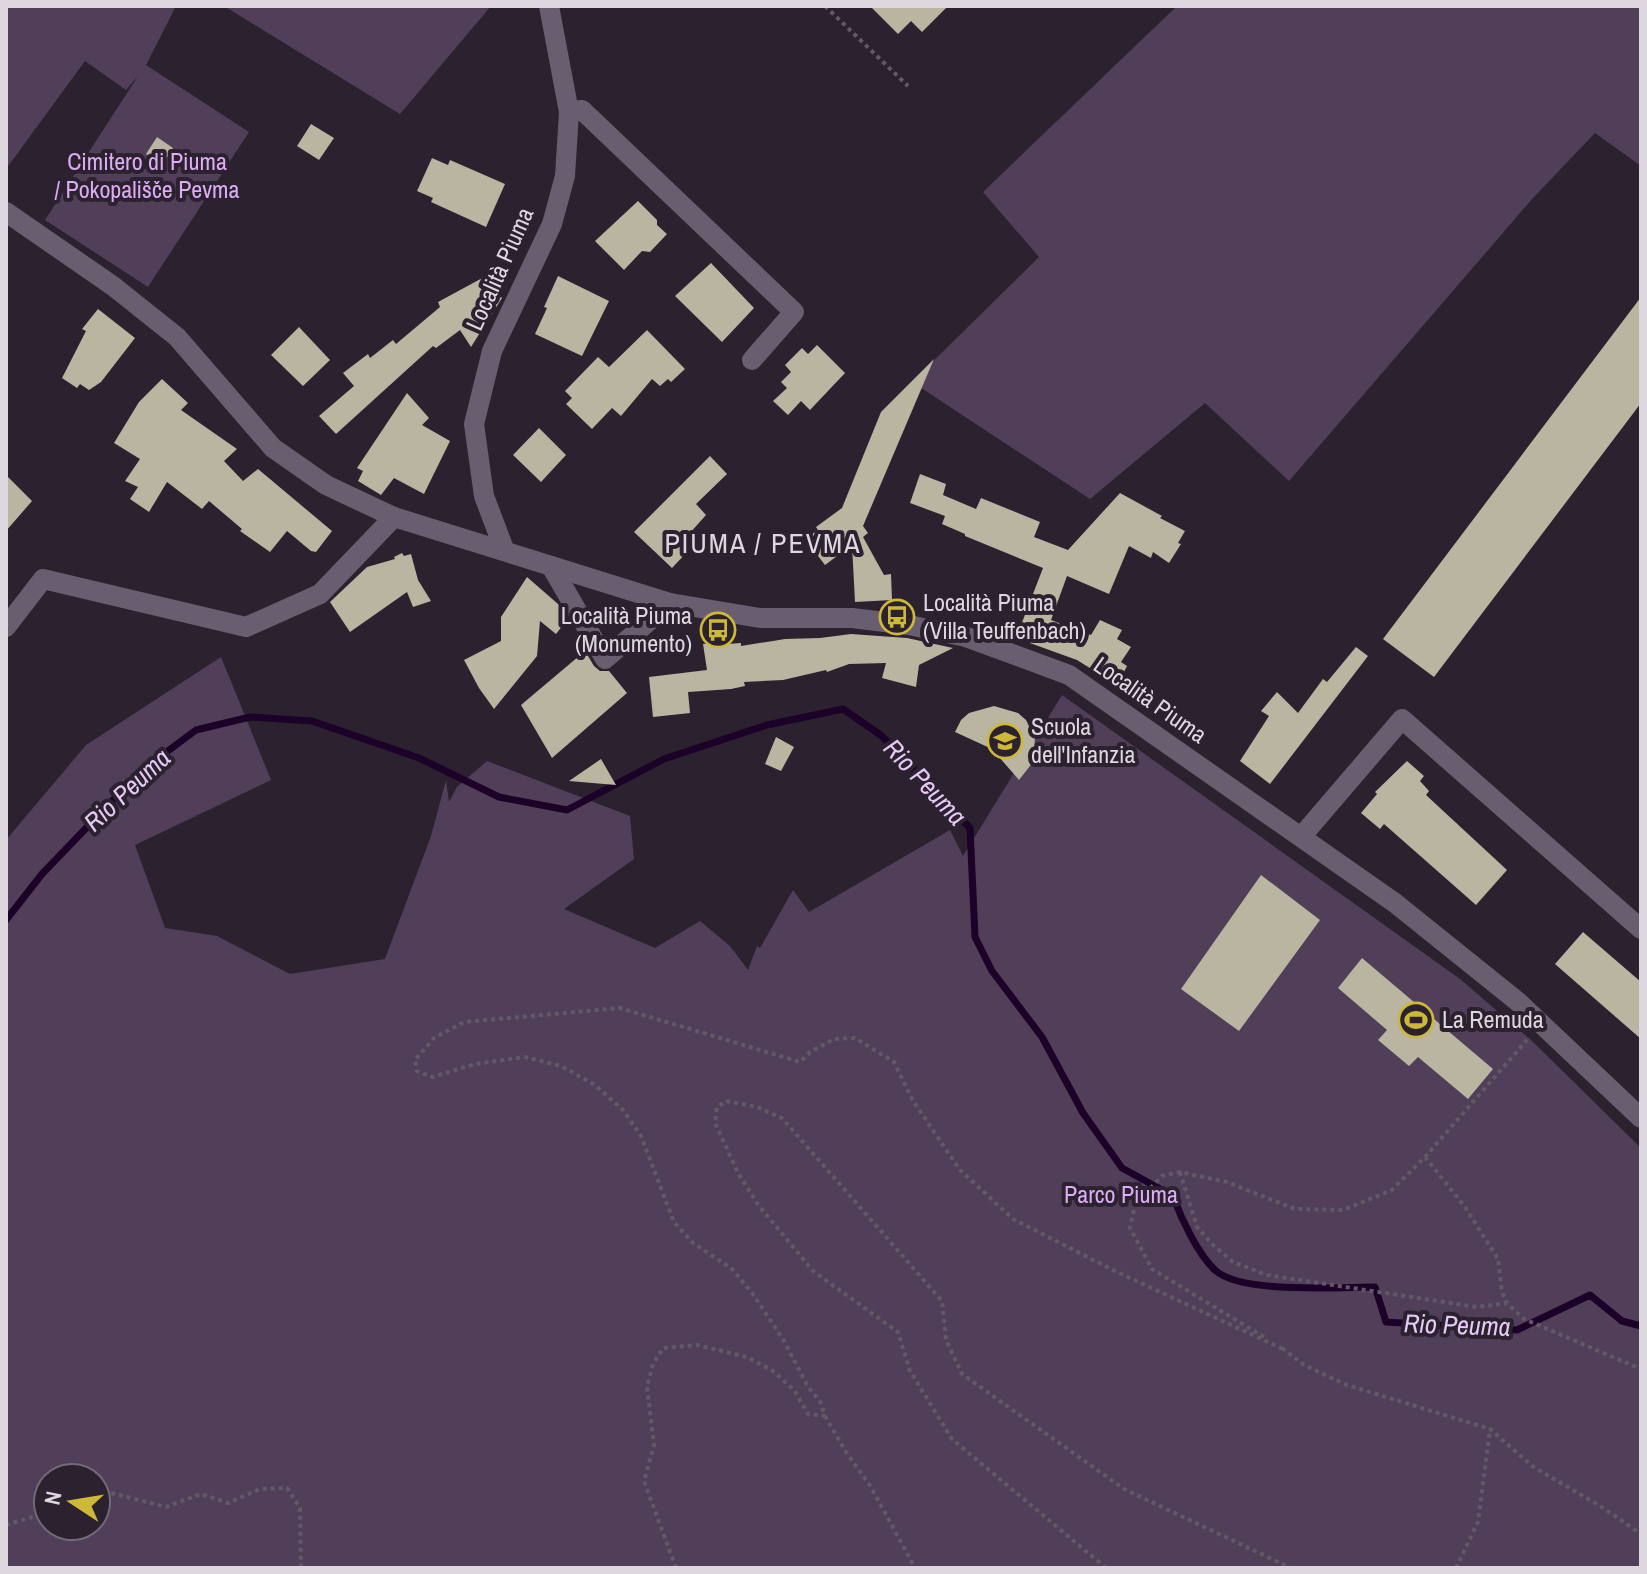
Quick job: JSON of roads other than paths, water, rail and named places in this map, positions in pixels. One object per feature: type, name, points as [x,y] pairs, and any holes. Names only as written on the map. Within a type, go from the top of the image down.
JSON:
[{"type":"street","name":"Località Piuma","points":[[504,549],[484,496],[474,424],[492,351],[552,224],[565,176],[569,112],[549,6]]},
{"type":"street","points":[[569,112],[582,110],[794,312],[752,360]]},
{"type":"street","name":"Località Piuma","points":[[6,212],[113,286],[177,337],[273,448],[326,485],[394,517],[670,603],[760,618],[852,618],[909,625],[966,637],[1069,675],[1395,903],[1517,1001],[1641,1118]]},
{"type":"street","points":[[6,627],[43,579],[246,627],[320,594],[394,517]]},
{"type":"street","points":[[551,566],[605,659],[670,603]]},
{"type":"street","points":[[1301,837],[1402,719],[1641,929]]},
{"type":"waterway","name":"Rio Peuma","points":[[6,920],[42,874],[141,771],[196,730],[250,717],[312,721],[419,758],[499,797],[567,810],[664,759],[767,725],[843,709],[882,736],[970,828],[975,937],[992,971],[1042,1037],[1083,1113],[1122,1168],[1173,1196],[1197,1246],[1216,1271],[1229,1278],[1268,1286],[1375,1287],[1386,1322],[1517,1330],[1590,1295],[1622,1321],[1641,1326]]},
{"type":"place","name":"Località Piuma (Villa Teuffenbach)","points":[[897,617]]},
{"type":"place","name":"Località Piuma (Monumento)","points":[[718,630]]},
{"type":"place","name":"Scuola dell'Infanzia","points":[[1005,741]]},
{"type":"place","name":"La Remuda","points":[[1416,1020]]},
{"type":"district","name":"PIUMA / PEVMA","points":[[763,543]]},
{"type":"park label","name":"Cimitero di Piuma / Pokopališče Pevma","points":[[147,176]]},
{"type":"park label","name":"Parco Piuma","points":[[1121,1195]]}]
